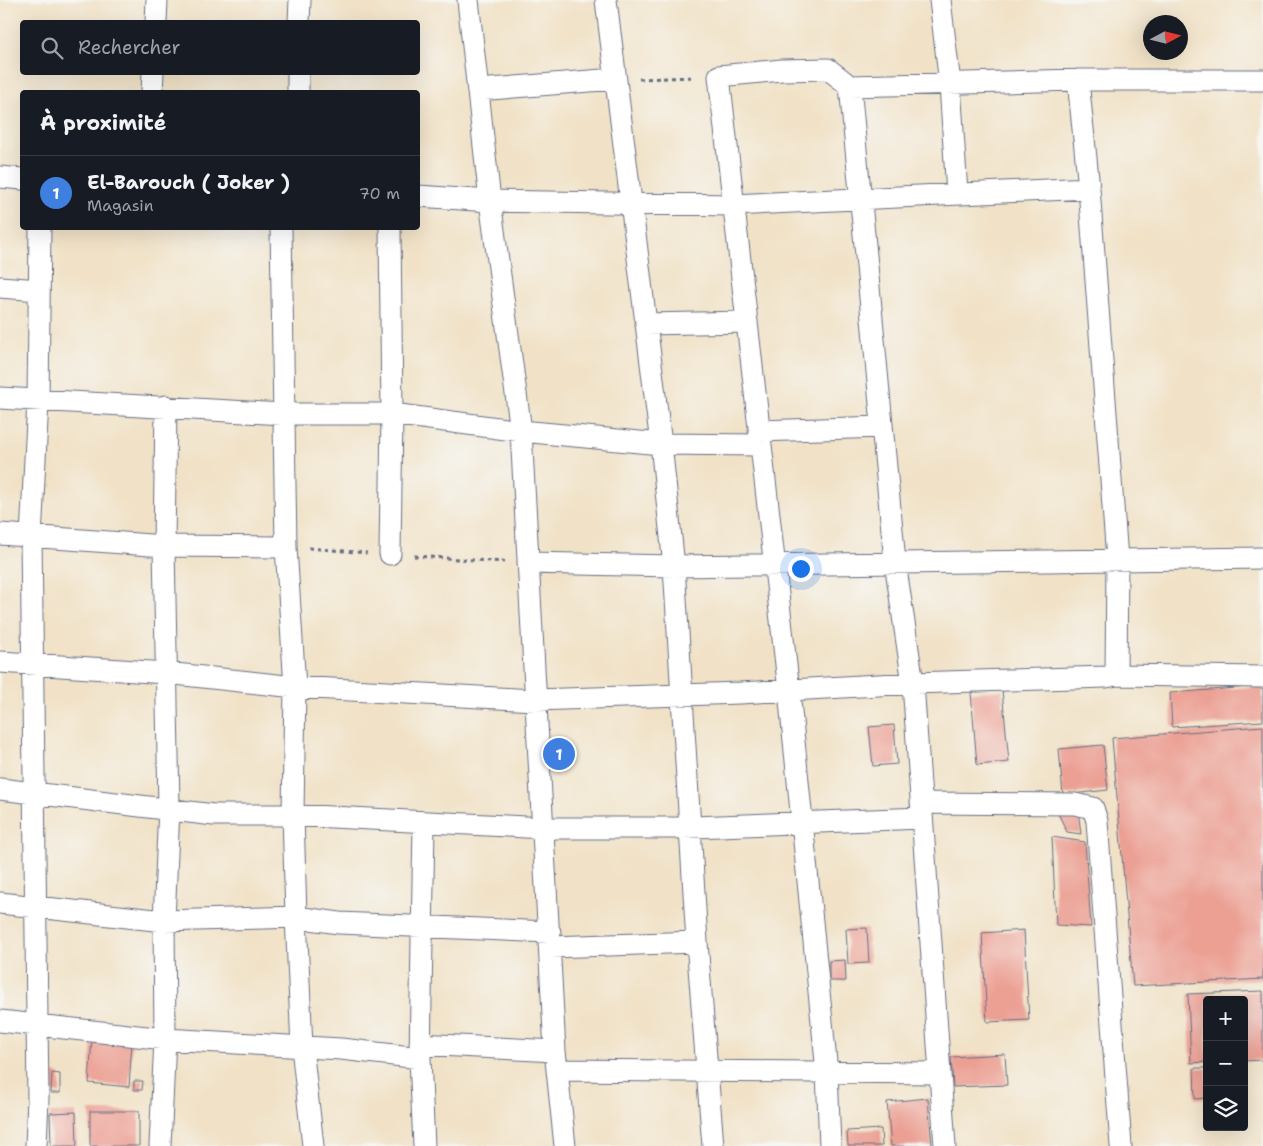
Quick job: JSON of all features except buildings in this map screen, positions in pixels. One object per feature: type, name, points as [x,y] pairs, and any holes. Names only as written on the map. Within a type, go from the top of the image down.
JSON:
[{"type":"street","points":[[156,20],[157,0]]},
{"type":"street","points":[[300,0],[300,20]]},
{"type":"street","points":[[468,0],[490,201],[521,431],[556,1060],[565,1146]]},
{"type":"street","points":[[606,0],[661,444],[674,566],[689,828],[713,1146]]},
{"type":"street","points":[[940,0],[950,84],[957,194]]},
{"type":"street","points":[[830,1146],[828,1072],[801,823],[789,691],[732,205],[719,76],[782,70],[828,69],[850,86],[1078,80],[1263,80]]},
{"type":"street","points":[[152,90],[153,75]]},
{"type":"street","points":[[298,75],[298,90]]},
{"type":"street","points":[[478,90],[616,80]]},
{"type":"street","points":[[1078,80],[1089,188],[1117,559],[1116,675]]},
{"type":"street","points":[[850,86],[895,562],[913,683],[945,1146]]},
{"type":"street","points":[[0,177],[20,178]]},
{"type":"street","points":[[420,196],[490,201],[732,205],[1089,188]]},
{"type":"street","points":[[36,1146],[38,1098],[32,537],[38,401],[40,230]]},
{"type":"street","points":[[281,230],[282,414],[286,547],[294,687],[293,815],[296,917],[302,1047],[312,1146]]},
{"type":"street","points":[[390,230],[392,414],[390,554]]},
{"type":"street","points":[[0,287],[39,290]]},
{"type":"street","points":[[646,324],[747,322]]},
{"type":"street","points":[[0,398],[282,414],[392,414],[521,431],[661,444],[759,438],[882,427]]},
{"type":"street","points":[[160,1146],[165,1040],[164,921],[168,808],[164,546],[166,406]]},
{"type":"street","points":[[0,534],[164,546],[286,547]]},
{"type":"street","points":[[528,564],[674,566],[1263,558]]},
{"type":"street","points":[[0,662],[166,673],[294,687],[535,700],[789,691],[913,683],[1106,677],[1116,675],[1263,677]]},
{"type":"street","points":[[0,789],[214,814],[293,815],[544,828],[689,828],[801,823],[922,811],[1074,804],[1093,808],[1097,820],[1121,1146]]},
{"type":"street","points":[[424,823],[420,1051],[424,1146]]},
{"type":"street","points":[[0,904],[36,906],[164,921],[296,917],[339,923],[423,927],[550,939],[697,942]]},
{"type":"street","points":[[0,1021],[37,1023],[165,1040],[420,1051],[706,1072],[940,1073]]},
{"type":"path","points":[[616,80],[719,76]]},
{"type":"place","name":"El-Barouch ( Joker )","points":[[559,754]]}]
